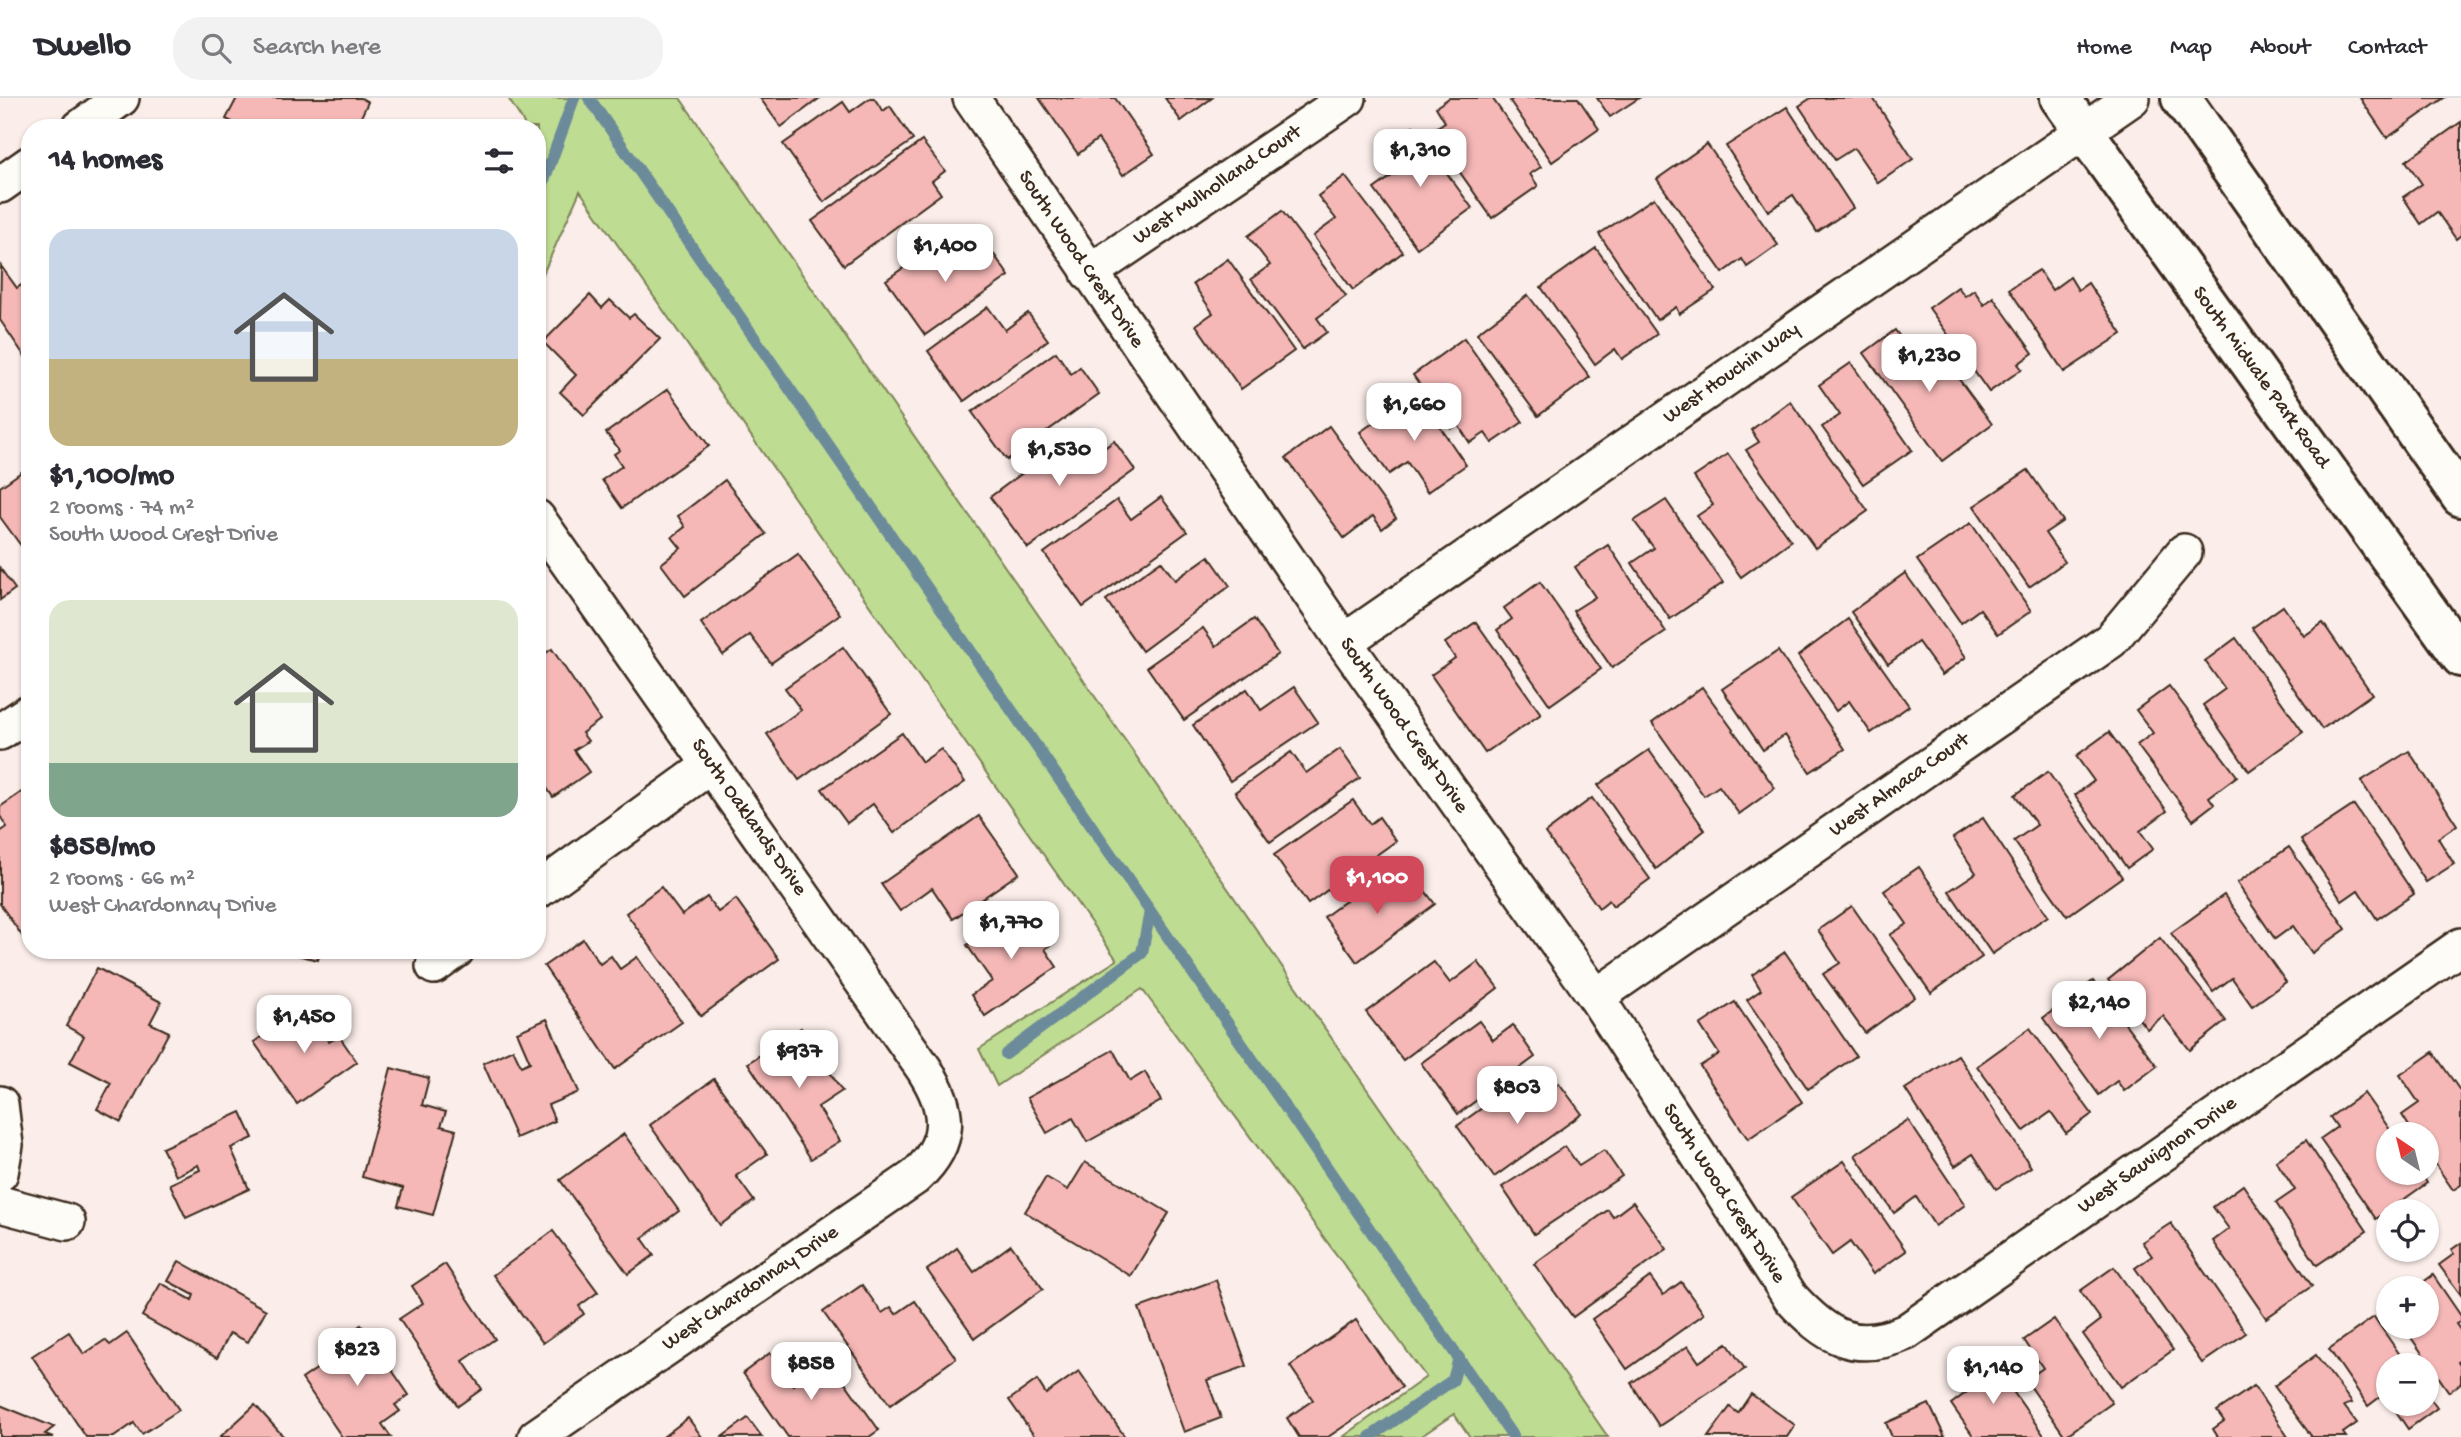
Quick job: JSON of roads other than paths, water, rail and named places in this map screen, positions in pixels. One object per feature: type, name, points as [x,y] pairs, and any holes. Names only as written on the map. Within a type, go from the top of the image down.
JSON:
[{"type":"main road","name":"South Midvale Park Road","points":[[2060,98],[2082,133],[2461,657]]},
{"type":"main road","points":[[2181,98],[2461,497]]},
{"type":"street","points":[[92,119],[121,98]]},
{"type":"street","name":"South Wood Crest Drive","points":[[971,98],[1343,642],[1596,998],[1791,1298],[1814,1323],[1847,1340]]},
{"type":"street","name":"West Mulholland Court","points":[[1089,273],[1348,98]]},
{"type":"street","name":"West Houchin Way","points":[[1343,642],[2126,101]]},
{"type":"street","points":[[0,185],[21,170]]},
{"type":"street","name":"South Oaklands Drive","points":[[546,531],[924,1069],[957,1127]]},
{"type":"street","name":"West Almaca Court","points":[[1596,998],[2111,640],[2184,552]]},
{"type":"street","points":[[0,732],[21,718]]},
{"type":"street","points":[[546,884],[711,765]]},
{"type":"street","name":"West Sauvignon Drive","points":[[1847,1340],[1871,1343],[1906,1332],[2461,946]]},
{"type":"street","points":[[0,1104],[5,1144],[0,1173]]},
{"type":"street","name":"West Chardonnay Drive","points":[[536,1437],[915,1177],[929,1164],[957,1127]]},
{"type":"street","points":[[0,1204],[67,1222]]},
{"type":"waterway","points":[[546,175],[574,98]]},
{"type":"waterway","points":[[589,98],[1513,1437]]},
{"type":"waterway","points":[[1006,1054],[1142,953],[1150,911]]},
{"type":"waterway","points":[[1370,1437],[1453,1380],[1459,1358]]}]
